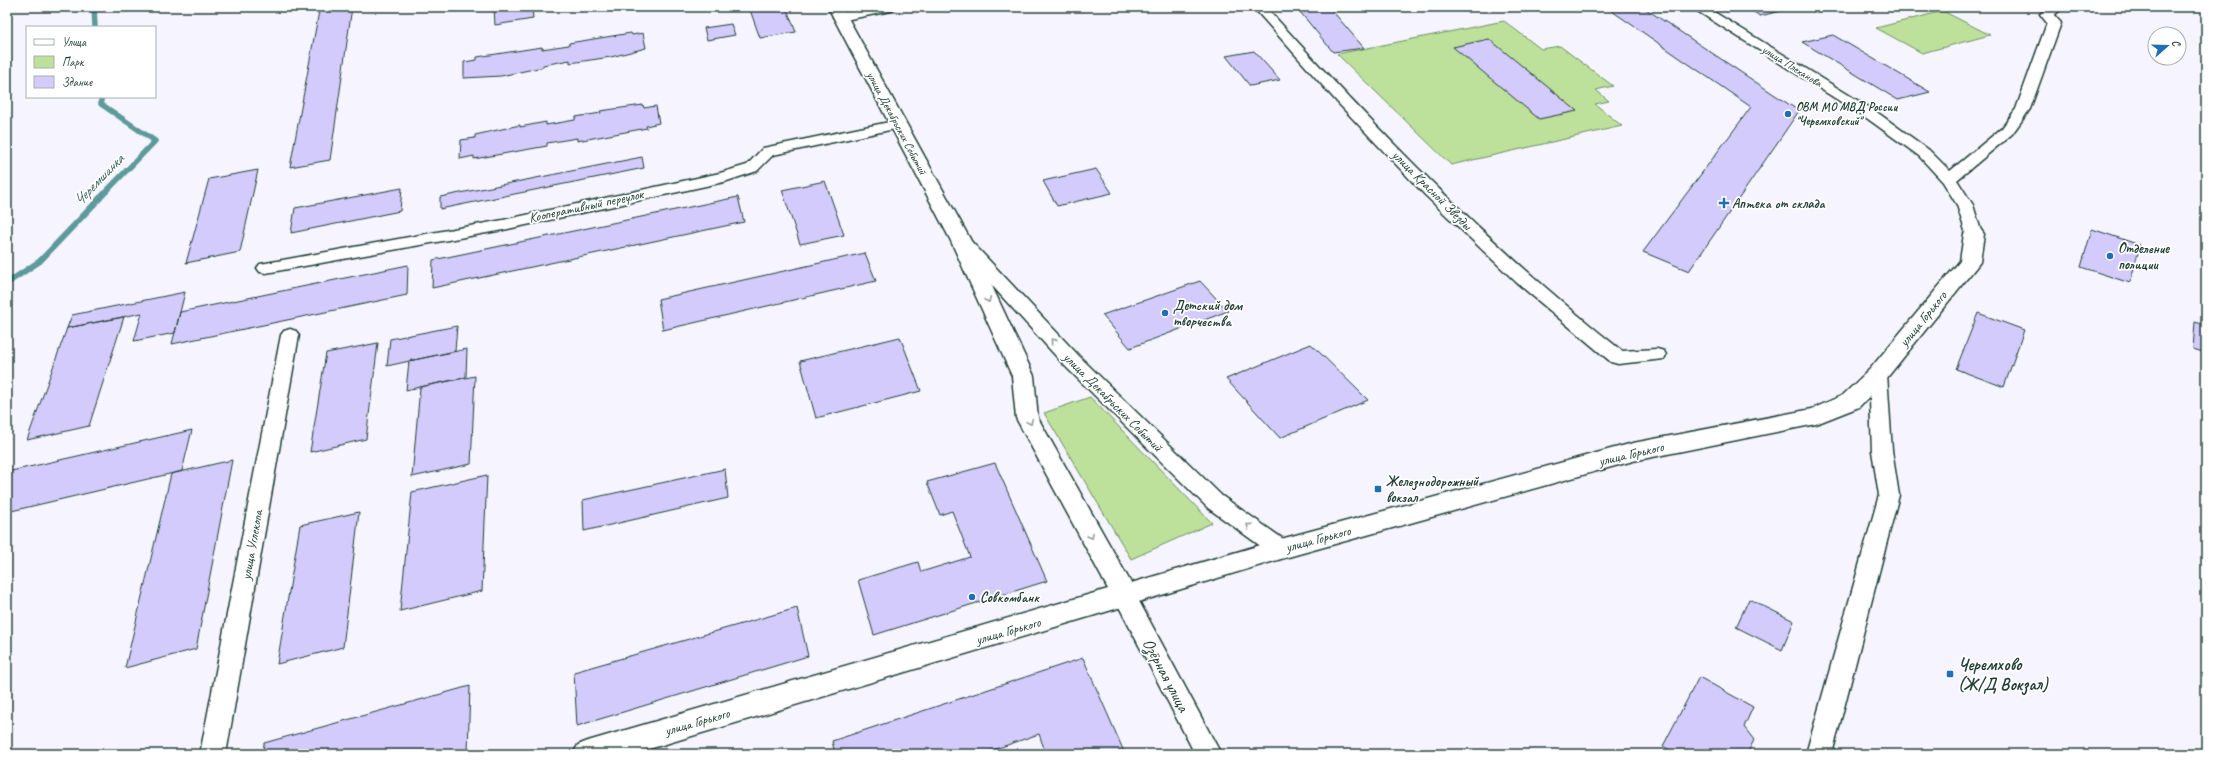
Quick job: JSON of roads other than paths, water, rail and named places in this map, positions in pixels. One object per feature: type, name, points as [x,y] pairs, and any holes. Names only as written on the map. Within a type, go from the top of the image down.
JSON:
[{"type":"street","points":[[838,12],[891,7]]},
{"type":"street","name":"улица Красной Звезды","points":[[1259,7],[1340,95],[1456,216],[1566,318],[1618,358],[1657,355]]},
{"type":"street","name":"улица Плеханова","points":[[1697,7],[1873,116],[1924,153],[1949,179],[1966,205],[1974,234]]},
{"type":"street","points":[[1949,179],[2007,131],[2023,109],[2054,23],[2047,14],[2058,7]]},
{"type":"street","name":"улица Декабрьских Событий","points":[[838,12],[960,240],[1023,376],[1027,418],[1124,597]]},
{"type":"street","name":"Кооперативный переулок","points":[[266,268],[503,225],[724,177],[752,168],[768,151],[898,124]]},
{"type":"street","name":"улица Горького","points":[[588,754],[1124,597],[1281,549],[1633,452],[1816,416],[1851,401],[1878,374],[1970,262],[1974,234]]},
{"type":"street","name":"улица Декабрьских Событий","points":[[960,240],[1072,361],[1214,502],[1281,549]]},
{"type":"street","name":"улица Углекопа","points":[[213,754],[290,335]]},
{"type":"street","points":[[1818,754],[1889,495],[1882,451],[1878,374]]},
{"type":"street","name":"Озёрная улица","points":[[1124,597],[1208,754]]},
{"type":"waterway","name":"Черемшанка","points":[[94,7],[95,26]]},
{"type":"waterway","name":"Черемшанка","points":[[99,199],[155,141],[101,104],[101,98]]},
{"type":"waterway","name":"Черемшанка","points":[[7,283],[40,261],[100,198]]},
{"type":"place","name":"ОВМ МО МВД России \"Черемховский\"","points":[[1788,114]]},
{"type":"place","name":"Аптека от склада","points":[[1724,203]]},
{"type":"place","name":"Отделение полиции","points":[[2110,256]]},
{"type":"place","name":"Детский дом творчества","points":[[1165,313]]},
{"type":"place","name":"Железнодорожный вокзал","points":[[1378,489]]},
{"type":"place","name":"Совкомбанк","points":[[972,597]]},
{"type":"place","name":"Черемхово (Ж/Д Вокзал)","points":[[1950,674]]}]
